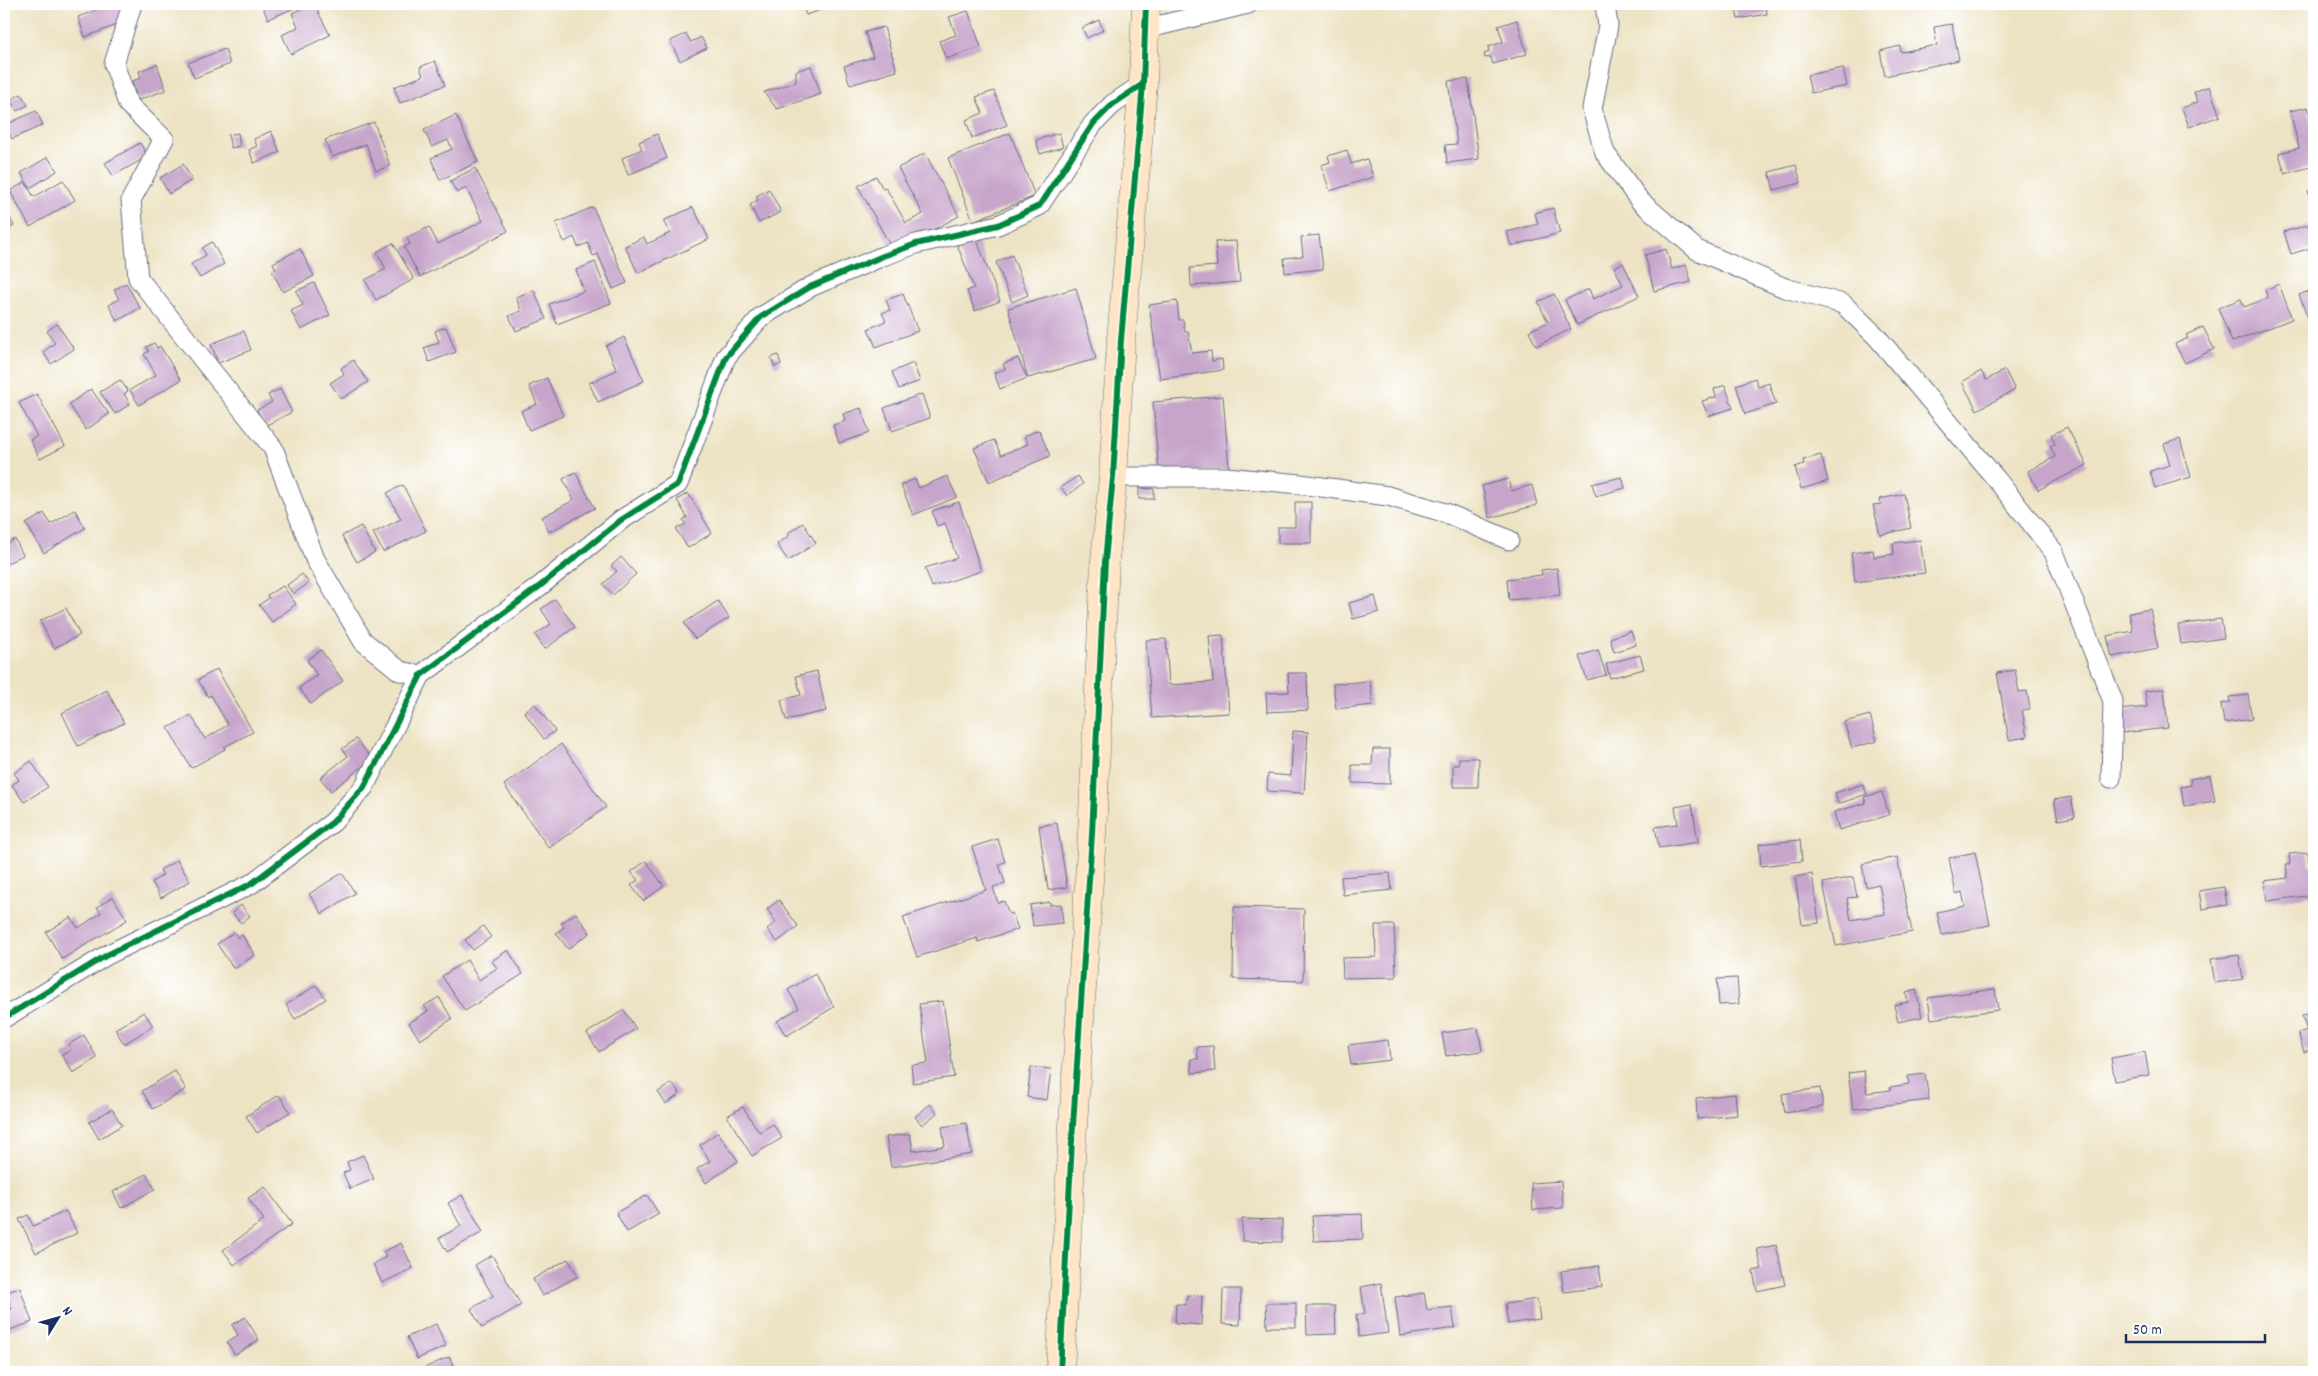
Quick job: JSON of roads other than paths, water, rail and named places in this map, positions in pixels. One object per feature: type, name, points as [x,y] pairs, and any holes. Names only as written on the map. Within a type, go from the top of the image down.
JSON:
[{"type":"street","points":[[132,4],[114,64],[128,104],[164,139],[131,200],[138,278],[273,448],[315,559],[363,641],[400,671],[421,675]]},
{"type":"street","points":[[1060,1372],[1072,1141],[1092,834],[1105,561],[1113,477],[1121,340],[1143,84],[1146,17],[1248,4]]},
{"type":"street","points":[[1605,4],[1608,26],[1592,109],[1605,153],[1640,201],[1697,250],[1785,288],[1843,304],[1877,338],[1997,480],[2054,552],[2113,701],[2111,778]]},
{"type":"street","points":[[4,1018],[107,955],[251,884],[333,822],[364,787],[421,675],[540,586],[621,520],[678,484],[726,357],[761,317],[810,287],[883,256],[916,244],[998,225],[1039,206],[1093,124],[1113,104],[1143,84]]},
{"type":"street","points":[[1113,477],[1226,477],[1300,484],[1388,496],[1446,513],[1509,540]]}]
